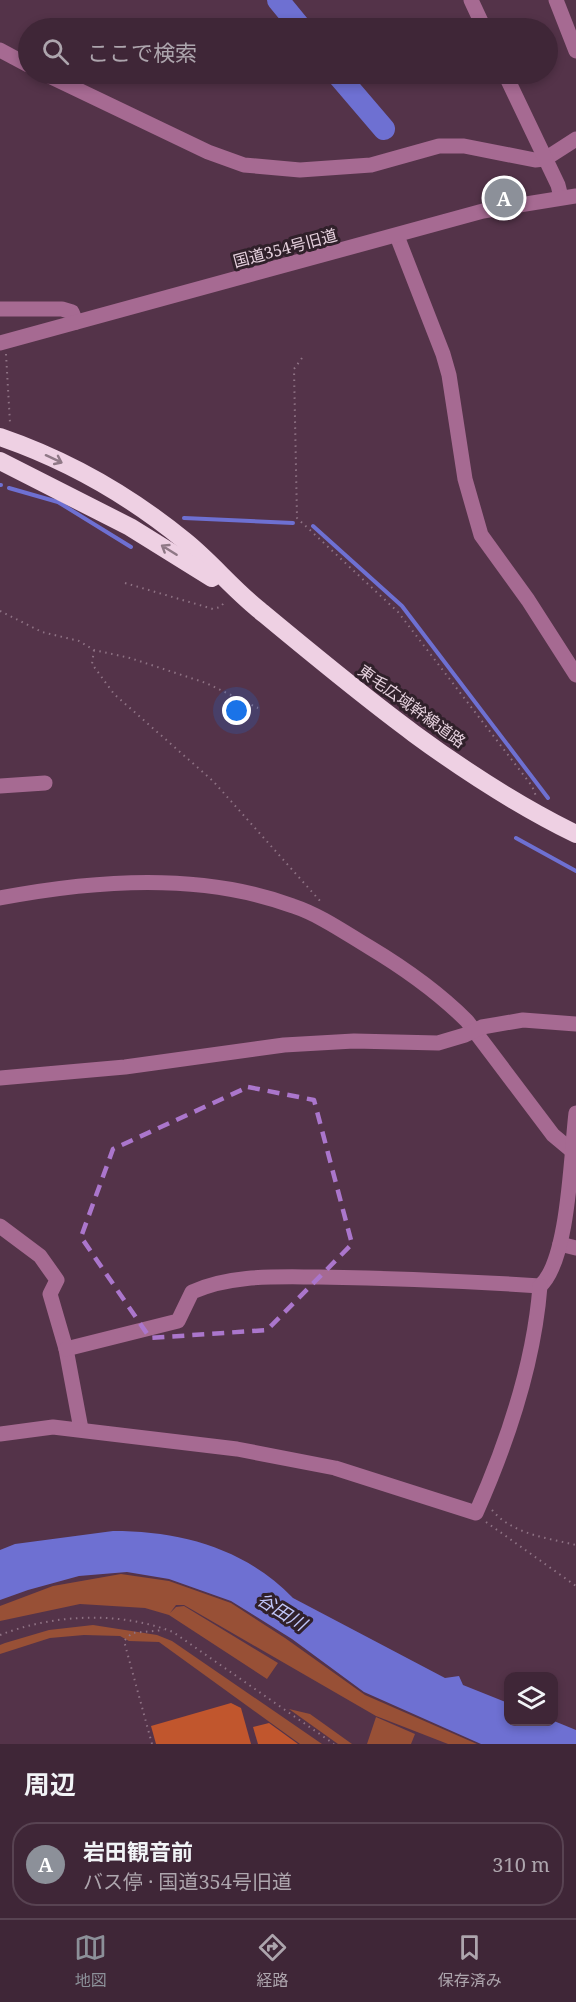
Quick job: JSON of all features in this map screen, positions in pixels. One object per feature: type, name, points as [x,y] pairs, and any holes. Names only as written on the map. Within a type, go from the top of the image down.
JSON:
[{"type":"highway","name":"東毛広域幹線道路","points":[[6,439],[69,466],[133,503],[185,541],[237,592],[369,701],[430,747],[537,813],[576,834]]},
{"type":"highway","name":"東毛広域幹線道路","points":[[0,461],[130,526],[237,592]]},
{"type":"street","points":[[471,0],[479,18]]},
{"type":"street","points":[[556,0],[576,51]]},
{"type":"street","points":[[0,50],[18,60]]},
{"type":"street","points":[[66,84],[208,152],[244,165],[300,170],[371,165],[439,146],[464,146],[535,160],[545,159],[576,139]]},
{"type":"street","points":[[510,84],[558,185],[569,196]]},
{"type":"street","name":"国道354号旧道","points":[[2,343],[483,211],[569,196]]},
{"type":"street","points":[[397,236],[443,354],[465,479],[481,535],[528,600],[576,675]]},
{"type":"street","points":[[0,309],[62,309],[72,312],[76,322]]},
{"type":"street","points":[[0,786],[45,783]]},
{"type":"street","points":[[0,898],[53,890],[126,884],[179,884],[274,900],[294,906],[332,924],[407,971],[456,1009],[553,1135],[571,1150]]},
{"type":"street","points":[[0,1078],[125,1068],[284,1045],[354,1041],[421,1044],[452,1040],[473,1029],[523,1020],[576,1024]]},
{"type":"street","points":[[0,1434],[53,1427],[81,1429],[273,1455],[345,1471],[476,1513],[513,1418],[533,1349],[540,1286],[550,1272],[560,1244],[576,1113]]},
{"type":"street","points":[[0,1226],[40,1256],[53,1271],[57,1280],[50,1294],[66,1349],[81,1429]]},
{"type":"street","points":[[560,1244],[576,1248]]},
{"type":"street","points":[[66,1349],[178,1321],[192,1292],[224,1282],[282,1276],[368,1276],[540,1286]]},
{"type":"path","points":[[2,343],[6,439]]},
{"type":"path","points":[[302,358],[294,369],[297,518],[398,612],[532,786],[538,801],[537,813]]},
{"type":"path","points":[[124,583],[213,609],[220,607],[237,592]]},
{"type":"path","points":[[0,611],[42,632],[79,641],[93,650],[130,658],[206,683],[258,708]]},
{"type":"path","points":[[93,650],[92,664],[114,694],[213,780],[330,913],[332,924]]},
{"type":"path","points":[[482,1498],[500,1520],[522,1531],[576,1545]]},
{"type":"path","points":[[476,1513],[492,1529],[576,1586]]},
{"type":"path","points":[[0,1635],[39,1623],[82,1618],[153,1624],[168,1629],[334,1744]]},
{"type":"path","points":[[152,1744],[124,1641],[132,1633],[168,1629]]},
{"type":"highlighted area","points":[[248,1087],[314,1100],[352,1244],[267,1330],[150,1338],[81,1237],[113,1149]]},
{"type":"shaded area","points":[[121,1574],[169,1581],[231,1603],[365,1695],[477,1744],[448,1744],[376,1716],[184,1605],[176,1605],[170,1613],[176,1607],[184,1606],[278,1663],[267,1679],[169,1615],[145,1608],[80,1604],[0,1621],[0,1606],[53,1586]]},
{"type":"shaded area","points":[[93,1625],[157,1635],[172,1641],[322,1744],[300,1744],[159,1642],[129,1641],[120,1636],[84,1635],[50,1638],[0,1654],[0,1645],[5,1643],[49,1630]]},
{"type":"shaded area","points":[[231,1703],[241,1708],[251,1744],[156,1744],[151,1726]]},
{"type":"shaded area","points":[[289,1709],[310,1714],[352,1744],[338,1744]]},
{"type":"shaded area","points":[[376,1717],[415,1734],[411,1744],[367,1744]]},
{"type":"shaded area","points":[[269,1723],[298,1744],[258,1744],[253,1727]]},
{"type":"water","name":"谷田川","points":[[113,1531],[163,1534],[210,1546],[254,1566],[293,1598],[445,1678],[459,1676],[463,1685],[504,1701],[504,1726],[558,1726],[558,1723],[576,1730],[576,1744],[481,1744],[364,1692],[292,1639],[231,1601],[169,1579],[127,1572],[79,1576],[0,1600],[0,1550],[15,1544]]},
{"type":"waterway","points":[[278,0],[293,18]]},
{"type":"waterway","points":[[346,84],[384,129]]},
{"type":"waterway","points":[[9,488],[58,502],[131,547]]},
{"type":"waterway","points":[[184,518],[293,523]]},
{"type":"waterway","points":[[313,526],[402,606],[548,798]]},
{"type":"waterway","points":[[516,838],[576,871]]},
{"type":"place","name":"岩田観音前","points":[[504,198]]}]
